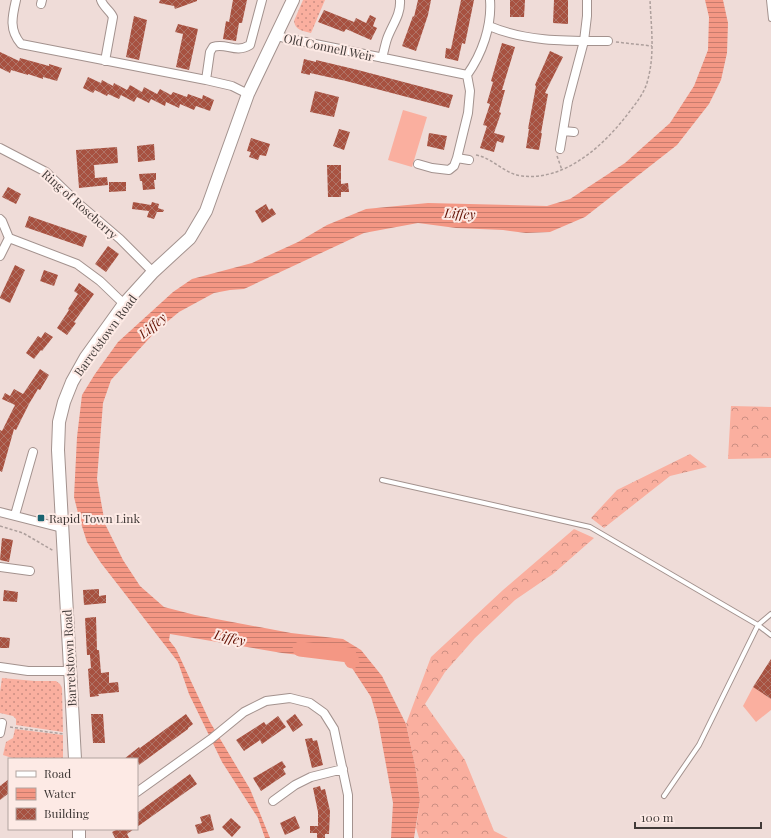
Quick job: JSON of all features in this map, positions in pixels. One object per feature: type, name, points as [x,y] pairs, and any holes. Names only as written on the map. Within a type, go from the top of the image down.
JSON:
[{"type":"street","points":[[16,0],[12,27],[15,37],[21,44],[105,62],[206,80],[232,86],[248,94]]},
{"type":"street","points":[[101,0],[104,6],[111,11],[113,17],[105,62]]},
{"type":"street","points":[[206,80],[210,52],[213,47],[218,45],[239,49],[250,45],[262,0]]},
{"type":"street","name":"Barretstown Road","points":[[75,758],[58,450],[59,422],[64,402],[72,382],[86,357],[124,304],[153,272],[190,238],[206,211],[248,94],[293,0]]},
{"type":"street","name":"Old Connell Weir","points":[[382,58],[387,38],[400,8],[400,0]]},
{"type":"street","points":[[418,164],[432,168],[449,170],[454,166],[468,113],[470,91],[466,75],[476,62],[489,26],[491,12],[490,0]]},
{"type":"street","points":[[560,149],[568,101],[584,41],[587,0]]},
{"type":"street","points":[[489,26],[502,31],[542,40],[608,41]]},
{"type":"street","name":"Old Connell Weir","points":[[276,36],[466,75]]},
{"type":"street","points":[[563,131],[574,132]]},
{"type":"street","name":"Ring of Roseberry","points":[[0,148],[46,172],[79,204],[120,239],[153,272]]},
{"type":"street","points":[[457,158],[469,160]]},
{"type":"street","points":[[0,219],[9,238],[77,264],[100,281],[124,304]]},
{"type":"street","points":[[0,256],[9,238]]},
{"type":"street","points":[[15,515],[33,452]]},
{"type":"street","points":[[0,512],[62,528]]},
{"type":"street","points":[[0,567],[30,571]]},
{"type":"street","points":[[0,667],[28,671],[70,671]]},
{"type":"street","points":[[138,791],[211,739],[244,712],[266,701],[290,698],[310,703],[324,713],[334,729],[348,795],[348,838]]},
{"type":"street","points":[[273,801],[295,785],[312,777],[343,769]]},
{"type":"lane","points":[[769,0],[771,19]]},
{"type":"lane","points":[[382,480],[590,527],[758,625],[771,635]]},
{"type":"lane","points":[[664,796],[699,745],[758,625],[771,614]]},
{"type":"path","points":[[469,160],[471,154],[481,156],[489,159],[508,173],[522,176],[541,176],[560,171],[592,153],[614,131],[642,95],[648,78],[652,46],[650,0]]},
{"type":"path","points":[[608,41],[652,46]]},
{"type":"path","points":[[0,526],[23,533],[52,551],[64,552]]},
{"type":"path","points":[[1,727],[74,734]]},
{"type":"green space","points":[[303,0],[325,0],[311,33],[300,30],[294,21]]},
{"type":"green space","points":[[403,110],[427,117],[412,167],[388,160]]},
{"type":"green space","points":[[731,406],[771,407],[771,458],[728,459]]},
{"type":"green space","points":[[690,454],[707,467],[670,476],[604,528],[591,518],[617,490]]},
{"type":"green space","points":[[574,529],[594,538],[553,574],[515,600],[475,638],[445,672],[425,704],[465,760],[494,831],[508,838],[419,838],[416,828],[420,800],[415,765],[406,724],[431,657],[503,590]]},
{"type":"green space","points":[[2,678],[56,681],[60,684],[62,688],[63,732],[16,725],[16,719],[13,716],[0,713]]},
{"type":"green space","points":[[753,687],[771,699],[771,710],[756,722],[743,706]]},
{"type":"green space","points":[[15,729],[63,735],[63,758],[12,758],[3,755],[6,742],[13,738]]},
{"type":"water","points":[[705,0],[723,0],[728,23],[727,53],[721,80],[709,104],[677,145],[585,217],[550,232],[526,233],[503,230],[456,228],[418,223],[364,233],[244,289],[214,293],[179,312],[156,331],[111,380],[103,403],[97,479],[105,524],[123,560],[140,586],[164,607],[195,615],[291,633],[343,639],[361,650],[382,676],[406,724],[415,765],[420,800],[414,838],[391,838],[393,803],[378,721],[371,697],[352,668],[332,650],[324,650],[308,656],[170,634],[169,640],[176,649],[210,722],[250,789],[270,838],[265,838],[258,818],[222,762],[189,694],[178,662],[101,563],[87,542],[74,497],[77,437],[82,395],[118,342],[173,292],[192,279],[252,263],[298,242],[327,225],[366,209],[428,203],[547,206],[570,199],[625,163],[670,123],[694,86],[708,50],[709,17]]},
{"type":"building","points":[[160,0],[197,1],[175,9],[174,6],[159,3]]},
{"type":"building","points":[[233,0],[247,0],[242,23],[239,23],[236,41],[223,39],[226,21],[229,22]]},
{"type":"building","points":[[418,0],[431,0],[428,15],[416,51],[402,46],[413,16],[414,17]]},
{"type":"building","points":[[461,0],[474,0],[465,44],[462,43],[458,61],[445,58],[446,48],[451,49]]},
{"type":"building","points":[[510,0],[525,0],[524,17],[510,17]]},
{"type":"building","points":[[554,0],[568,0],[568,24],[553,23]]},
{"type":"building","points":[[324,10],[354,22],[356,18],[366,23],[370,15],[376,18],[373,26],[377,28],[371,40],[346,29],[344,32],[318,22]]},
{"type":"building","points":[[134,16],[147,20],[139,60],[126,57]]},
{"type":"building","points":[[178,24],[198,29],[189,70],[176,67],[183,34],[175,32]]},
{"type":"building","points":[[502,43],[515,47],[502,90],[505,90],[499,112],[501,113],[494,133],[505,136],[503,143],[497,141],[494,152],[480,148],[487,126],[483,125],[490,104],[487,103],[493,82],[491,81]]},
{"type":"building","points":[[550,51],[563,57],[545,93],[548,94],[539,150],[526,148],[535,85]]},
{"type":"building","points":[[0,52],[19,61],[20,58],[62,68],[57,81],[43,77],[43,79],[11,70],[10,73],[0,68]]},
{"type":"building","points":[[304,59],[316,62],[316,60],[358,70],[453,95],[449,108],[346,81],[310,73],[310,75],[301,73]]},
{"type":"building","points":[[88,77],[101,83],[102,80],[113,86],[114,83],[127,90],[130,85],[142,92],[144,87],[157,94],[160,89],[171,95],[173,92],[187,97],[188,94],[202,99],[203,95],[214,100],[210,111],[196,106],[194,110],[180,104],[179,108],[166,102],[165,106],[151,99],[149,103],[137,97],[134,102],[121,95],[119,99],[108,94],[107,96],[95,90],[93,93],[83,88]]},
{"type":"building","points":[[315,91],[339,97],[334,117],[310,112]]},
{"type":"building","points":[[339,129],[350,132],[344,150],[333,146]]},
{"type":"building","points":[[429,133],[447,136],[444,150],[427,146]]},
{"type":"building","points":[[251,138],[270,144],[266,156],[260,155],[258,160],[249,157],[251,152],[247,151]]},
{"type":"building","points":[[154,144],[155,160],[138,162],[137,146]]},
{"type":"building","points":[[117,147],[118,163],[94,165],[95,178],[107,177],[108,185],[79,188],[76,150]]},
{"type":"building","points":[[327,165],[341,165],[341,184],[348,183],[349,192],[341,192],[341,197],[328,197]]},
{"type":"building","points":[[156,173],[156,180],[154,180],[155,189],[143,190],[142,181],[140,181],[139,174]]},
{"type":"building","points":[[109,182],[126,182],[126,191],[109,192]]},
{"type":"building","points":[[8,187],[21,194],[16,204],[2,197]]},
{"type":"building","points":[[133,202],[151,205],[152,202],[159,204],[158,208],[164,210],[163,212],[157,212],[154,219],[147,217],[149,211],[132,209]]},
{"type":"building","points":[[266,204],[269,210],[272,208],[276,214],[262,223],[255,211]]},
{"type":"building","points":[[29,216],[87,236],[83,247],[25,227]]},
{"type":"building","points":[[108,246],[119,254],[106,272],[95,264]]},
{"type":"building","points":[[15,265],[25,270],[10,303],[0,297]]},
{"type":"building","points":[[44,270],[58,275],[54,286],[40,281]]},
{"type":"building","points":[[79,283],[94,294],[74,322],[76,323],[67,335],[57,328],[78,294],[74,291]]},
{"type":"building","points":[[45,332],[53,337],[34,359],[26,353],[38,336],[41,338]]},
{"type":"building","points":[[40,369],[49,375],[29,404],[16,430],[14,429],[2,472],[0,471],[0,430],[2,431],[15,405],[2,399],[5,393],[10,396],[14,389],[23,394]]},
{"type":"building","points":[[2,538],[13,540],[9,562],[0,560]]},
{"type":"building","points":[[99,589],[99,596],[106,595],[106,603],[84,605],[83,590]]},
{"type":"building","points":[[4,590],[18,592],[17,602],[3,601]]},
{"type":"building","points":[[96,617],[97,650],[99,650],[101,673],[109,672],[109,683],[118,682],[119,692],[98,694],[99,696],[90,697],[88,669],[91,668],[90,655],[87,655],[85,618]]},
{"type":"building","points":[[0,637],[10,638],[9,648],[0,648]]},
{"type":"building","points":[[771,659],[771,699],[753,687]]},
{"type":"building","points":[[91,714],[103,714],[105,743],[93,743]]},
{"type":"building","points":[[186,714],[193,724],[139,765],[138,758],[125,758],[139,747],[140,748]]},
{"type":"building","points":[[295,714],[303,725],[293,732],[286,721]]},
{"type":"building","points":[[278,716],[286,727],[262,744],[260,740],[244,751],[236,740],[264,722],[266,725]]},
{"type":"building","points":[[312,738],[313,741],[317,740],[323,765],[312,768],[305,739]]},
{"type":"building","points":[[282,761],[286,767],[283,769],[286,774],[261,791],[253,778]]},
{"type":"building","points":[[190,774],[197,784],[138,826],[138,812]]},
{"type":"building","points":[[8,780],[8,794],[0,800],[0,786]]},
{"type":"building","points":[[320,786],[321,790],[325,789],[330,811],[329,834],[325,834],[325,838],[317,838],[317,833],[310,833],[310,826],[318,826],[318,812],[313,788]]},
{"type":"building","points":[[210,814],[214,830],[198,834],[195,825],[202,823],[200,817]]},
{"type":"building","points":[[295,816],[300,828],[285,835],[280,823]]},
{"type":"building","points":[[231,818],[241,827],[232,837],[222,827]]},
{"type":"building","points":[[116,830],[133,830],[127,834],[129,838],[115,838],[112,832]]},
{"type":"waterway","name":"Liffey","points":[[300,649],[349,655],[352,661]]},
{"type":"place","name":"Rapid Town Link","points":[[41,518]]}]
